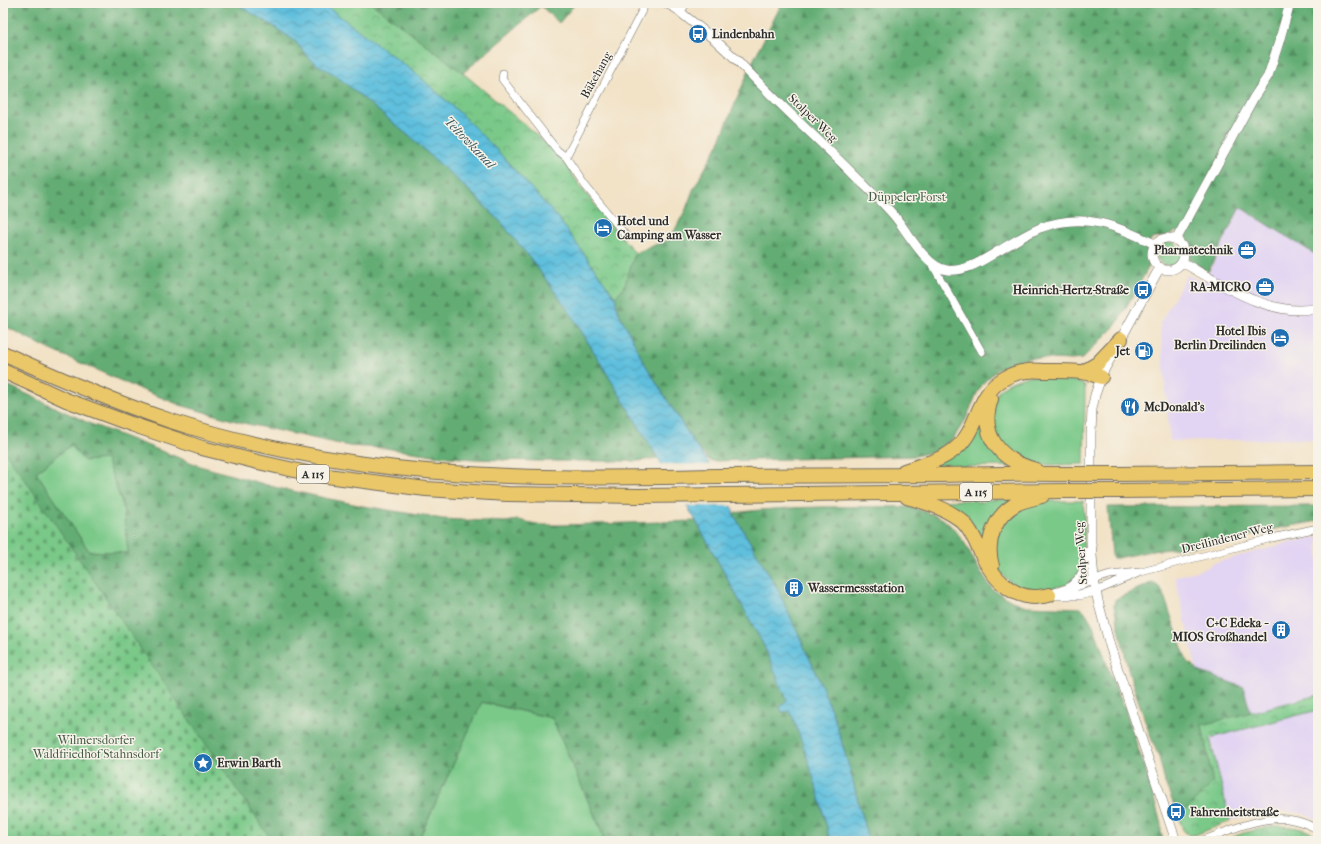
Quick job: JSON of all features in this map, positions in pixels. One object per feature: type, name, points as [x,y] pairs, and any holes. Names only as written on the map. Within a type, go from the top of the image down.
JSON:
[{"type":"highway","points":[[1083,372],[1097,364],[1121,339]]},
{"type":"highway","name":"A 115","points":[[3,353],[52,375],[146,412],[220,435],[275,448],[358,463],[396,468],[458,473],[640,477],[1318,472]]},
{"type":"highway","name":"A 115","points":[[3,371],[66,400],[202,448],[312,474],[406,487],[464,492],[531,495],[639,496],[1318,489]]},
{"type":"highway","points":[[1046,371],[1099,381]]},
{"type":"highway","points":[[890,475],[929,463],[954,450],[970,431],[988,393],[1000,381],[1023,372],[1046,371],[1083,372],[1099,381]]},
{"type":"highway","points":[[1000,381],[988,407],[988,432],[992,441],[1001,453],[1014,462],[1026,467],[1056,474]]},
{"type":"highway","points":[[995,576],[989,557],[990,540],[992,531],[999,519],[1020,502],[1061,491]]},
{"type":"highway","points":[[891,493],[936,506],[963,523],[976,540],[984,558],[995,576],[1004,585],[1024,595],[1034,597],[1049,595]]},
{"type":"street","name":"Bäkehang","points":[[566,157],[646,3]]},
{"type":"street","name":"Stolper Weg","points":[[664,3],[680,12],[715,40],[885,206],[932,264],[982,352]]},
{"type":"street","points":[[680,12],[687,3]]},
{"type":"street","points":[[1176,240],[1254,97],[1268,76],[1290,3]]},
{"type":"street","points":[[503,73],[502,79],[557,150],[566,157],[584,184],[627,237]]},
{"type":"street","points":[[932,264],[946,270],[957,271],[967,268],[979,263],[1040,228],[1064,222],[1091,221],[1109,225],[1155,244]]},
{"type":"street","points":[[1167,238],[1176,240],[1180,243],[1184,252],[1182,262],[1172,269],[1168,270],[1160,268],[1153,260],[1152,254],[1155,244],[1167,238]]},
{"type":"street","points":[[1182,262],[1257,302],[1281,308],[1318,308]]},
{"type":"street","name":"Stolper Weg","points":[[1160,268],[1099,381],[1092,409],[1091,542],[1096,591],[1115,660],[1176,841]]},
{"type":"street","name":"Dreilindener Weg","points":[[1096,591],[1141,572],[1272,538],[1318,528]]},
{"type":"street","points":[[1069,588],[1083,575],[1086,568],[1087,548],[1091,542]]},
{"type":"street","name":"Dreilindener Weg","points":[[1094,580],[1120,573],[1141,572]]},
{"type":"street","points":[[1049,595],[1094,580]]},
{"type":"street","points":[[1049,595],[1079,594],[1096,591]]},
{"type":"street","points":[[1201,841],[1274,818],[1296,821],[1318,830]]},
{"type":"shaded area","points":[[1240,207],[1318,256],[1318,440],[1283,439],[1170,441],[1160,323],[1187,275],[1204,283]]},
{"type":"shaded area","points":[[1318,537],[1318,695],[1251,713],[1243,687],[1197,671],[1175,577],[1207,568],[1211,564],[1295,541]]},
{"type":"shaded area","points":[[1318,710],[1318,820],[1301,813],[1277,810],[1255,813],[1230,821],[1210,738]]},
{"type":"green space","points":[[3,3],[235,3],[295,41],[307,56],[318,65],[334,74],[410,137],[500,221],[534,263],[571,314],[658,458],[638,461],[473,459],[439,456],[385,448],[349,446],[243,423],[180,405],[49,349],[3,325]]},
{"type":"green space","points":[[321,3],[371,3],[463,73],[562,158],[582,189],[635,253],[624,287],[615,297],[558,218],[492,145],[463,116],[418,75]]},
{"type":"green space","points":[[371,3],[576,3],[559,23],[541,6],[463,73]]},
{"type":"green space","name":"Düppeler Forst","points":[[782,3],[1318,3],[1318,256],[1240,207],[1208,272],[1190,260],[1182,238],[1176,231],[1168,235],[1151,239],[1147,249],[1151,263],[1116,325],[1082,359],[1071,360],[1032,358],[1013,362],[998,369],[984,382],[977,393],[966,419],[953,439],[935,451],[915,456],[710,461],[694,443],[645,364],[618,311],[615,297],[624,287],[635,253],[670,239],[686,209],[693,190],[718,145],[751,65]]},
{"type":"green space","points":[[1169,242],[1178,245],[1181,254],[1178,263],[1169,266],[1160,263],[1157,254],[1160,245]]},
{"type":"green space","points":[[1030,376],[1073,380],[1085,386],[1084,464],[1046,465],[1018,459],[1011,455],[1004,447],[993,430],[995,403],[998,392],[1006,385],[1016,380]]},
{"type":"green space","points":[[3,383],[91,424],[203,467],[278,488],[363,506],[443,519],[505,522],[518,520],[541,525],[696,521],[763,644],[787,700],[780,707],[782,712],[790,710],[802,742],[813,775],[830,841],[603,841],[603,835],[552,718],[482,702],[418,841],[272,841],[3,449]],"holes":[[[71,445],[84,461],[106,459],[123,506],[128,553],[89,551],[36,472]]]},
{"type":"green space","points":[[980,420],[985,421],[1019,466],[929,467]]},
{"type":"green space","points":[[71,445],[106,458],[123,506],[129,553],[89,551],[36,472]]},
{"type":"green space","name":"Wilmersdorfer Waldfriedhof Stahnsdorf","points":[[3,449],[32,490],[272,841],[3,841]]},
{"type":"green space","points":[[1017,499],[987,549],[934,501],[975,500],[976,502],[983,502],[984,500]]},
{"type":"green space","points":[[1083,501],[1085,525],[1081,564],[1078,574],[1066,585],[1037,591],[1027,590],[1010,582],[1001,573],[996,562],[995,538],[1009,515],[1034,502]]},
{"type":"green space","points":[[1318,506],[1318,521],[1280,528],[1208,545],[1151,551],[1117,558],[1113,558],[1112,555],[1108,507]]},
{"type":"green space","points":[[910,507],[943,519],[955,530],[993,590],[1012,601],[1026,606],[1081,608],[1086,613],[1094,627],[1112,679],[1125,708],[1151,788],[1164,841],[868,841],[850,770],[835,720],[819,679],[777,588],[733,513],[755,510],[799,508]]},
{"type":"green space","points":[[1153,582],[1162,590],[1187,662],[1194,666],[1198,671],[1243,687],[1251,713],[1202,725],[1213,783],[1179,817],[1165,783],[1159,757],[1129,673],[1114,605],[1116,599]]},
{"type":"green space","points":[[1318,695],[1318,710],[1210,738],[1230,821],[1195,835],[1188,835],[1183,830],[1179,817],[1213,783],[1202,725]]},
{"type":"green space","points":[[481,702],[552,718],[603,835],[603,841],[418,841]]},
{"type":"green space","points":[[1275,826],[1303,829],[1318,836],[1318,841],[1224,841],[1243,833]]},
{"type":"water","name":"Teltowkanal","points":[[235,3],[321,3],[418,75],[492,145],[558,218],[615,297],[618,311],[645,364],[694,443],[708,462],[733,509],[733,513],[777,588],[819,679],[835,720],[850,770],[868,841],[830,841],[817,791],[796,727],[790,711],[782,712],[780,707],[787,700],[763,644],[696,521],[571,314],[534,263],[500,221],[474,195],[410,137],[334,74],[318,65],[307,56],[295,41]]},
{"type":"pier","points":[[659,464],[712,465],[734,506],[684,506]]},
{"type":"place","name":"Lindenbahn","points":[[698,34]]},
{"type":"place","name":"Hotel und Camping am Wasser","points":[[603,228]]},
{"type":"place","name":"Pharmatechnik","points":[[1247,250]]},
{"type":"place","name":"RA-MICRO","points":[[1265,287]]},
{"type":"place","name":"Heinrich-Hertz-Straße","points":[[1143,290]]},
{"type":"place","name":"Hotel Ibis Berlin Dreilinden","points":[[1280,338]]},
{"type":"place","name":"Jet","points":[[1144,351]]},
{"type":"place","name":"McDonald's","points":[[1130,407]]},
{"type":"place","name":"Wassermessstation","points":[[794,588]]},
{"type":"place","name":"C+C Edeka - MIOS Großhandel","points":[[1281,630]]},
{"type":"place","name":"Erwin Barth","points":[[203,763]]},
{"type":"place","name":"Fahrenheitstraße","points":[[1176,812]]}]
